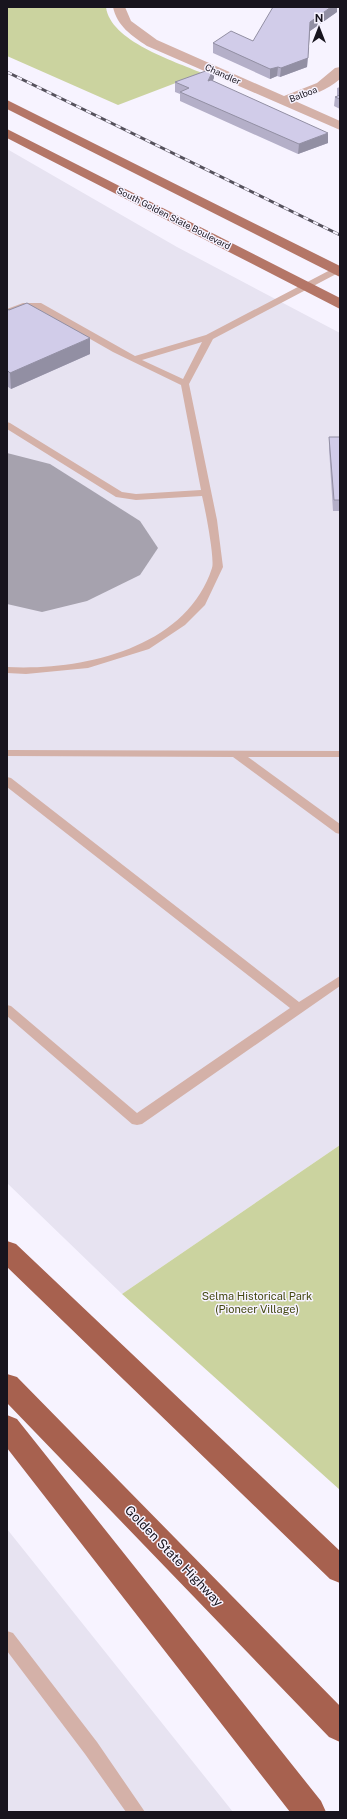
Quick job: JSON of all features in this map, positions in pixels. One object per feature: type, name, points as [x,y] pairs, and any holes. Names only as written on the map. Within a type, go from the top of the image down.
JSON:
[{"type":"highway","points":[[7,1251],[197,1435],[340,1570]]},
{"type":"highway","name":"Golden State Highway","points":[[7,1385],[340,1727]]},
{"type":"highway","points":[[7,1427],[310,1812]]},
{"type":"highway","points":[[197,1435],[340,1559]]},
{"type":"main road","points":[[7,104],[338,271]]},
{"type":"main road","name":"South Golden State Boulevard","points":[[7,133],[340,304]]},
{"type":"street","name":"Chandler","points":[[119,7],[125,23],[141,37],[283,102],[340,126]]},
{"type":"street","name":"Balboa","points":[[283,102],[319,88],[330,81],[340,71]]},
{"type":"lane","points":[[135,359],[209,337],[304,286],[338,271]]},
{"type":"lane","points":[[7,312],[23,306],[38,305],[116,350],[185,384]]},
{"type":"lane","points":[[7,670],[26,671],[88,665],[145,647],[181,623],[201,603],[218,567],[206,493],[185,384],[209,337]]},
{"type":"lane","points":[[7,425],[119,495],[136,497],[206,493]]},
{"type":"lane","points":[[7,753],[340,754]]},
{"type":"lane","points":[[235,754],[340,830]]},
{"type":"lane","points":[[7,781],[299,1008]]},
{"type":"lane","points":[[7,1009],[137,1120],[340,980]]},
{"type":"lane","points":[[7,1638],[91,1748],[136,1812]]},
{"type":"shaded area","points":[[7,149],[177,247],[340,333],[340,1145],[122,1294],[7,1183]]},
{"type":"shaded area","points":[[7,1529],[233,1812],[7,1812]]},
{"type":"green space","points":[[7,7],[106,7],[110,19],[119,30],[131,40],[160,56],[202,73],[118,105],[7,56]]},
{"type":"green space","name":"Selma Historical Park (Pioneer Village)","points":[[340,1145],[340,1490],[122,1294]]},
{"type":"building","points":[[273,7],[331,7],[310,22],[308,58],[281,68],[278,67],[270,69],[213,43],[231,31],[253,41]]},
{"type":"building","points":[[214,68],[208,81],[211,80],[328,133],[299,144],[180,92],[189,88],[175,82]]},
{"type":"building","points":[[27,303],[90,338],[10,373],[7,370],[7,309],[9,310]]},
{"type":"building","points":[[329,437],[340,437],[340,500],[334,500]]},
{"type":"runway","points":[[7,490],[95,548],[42,574],[7,550]]},
{"type":"railway","points":[[7,72],[340,235]]}]
